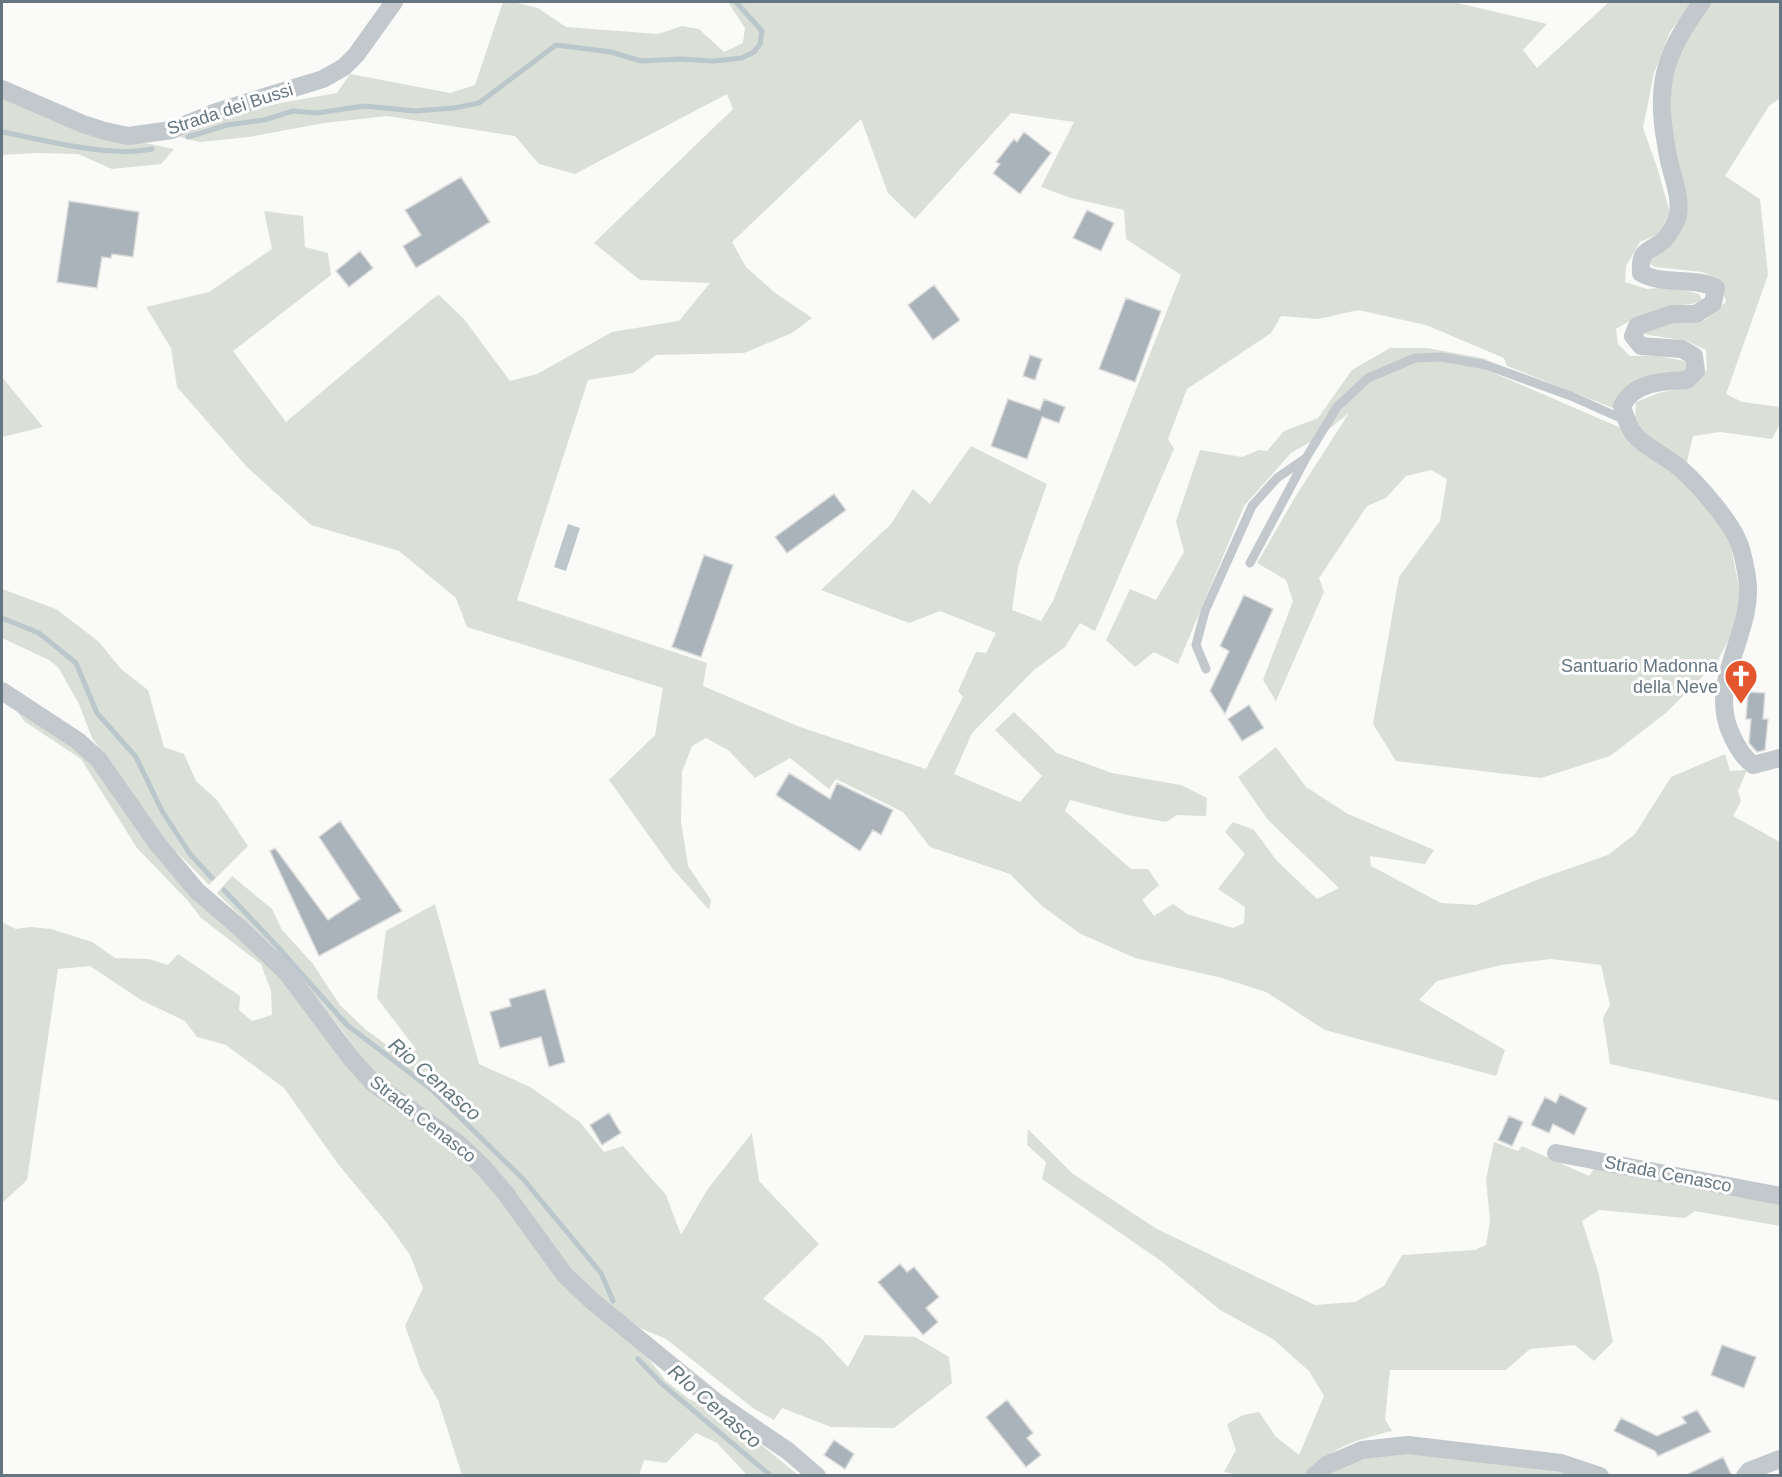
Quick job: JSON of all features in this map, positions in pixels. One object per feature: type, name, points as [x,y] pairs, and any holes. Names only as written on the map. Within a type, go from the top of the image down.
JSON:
[{"type":"street","name":"Strada dei Bussi","points":[[2,89],[83,124],[105,131],[128,136],[172,130],[216,112],[323,79],[344,67],[394,2]]},
{"type":"street","points":[[1702,2],[1672,48],[1663,74],[1663,127],[1678,197],[1678,216],[1665,239],[1649,248],[1640,261],[1641,273],[1652,279],[1704,282],[1716,288],[1713,303],[1696,314],[1672,314],[1637,326],[1633,336],[1641,346],[1682,350],[1694,356],[1696,371],[1688,380],[1664,381],[1643,386],[1627,396],[1622,406],[1626,421],[1636,437],[1682,470],[1713,504],[1738,542],[1747,578],[1749,599],[1745,620],[1724,685],[1728,727],[1738,749],[1753,765],[1780,758]]},
{"type":"street","name":"Strada Cenasco","points":[[2,691],[78,741],[99,760],[156,842],[197,891],[287,973],[373,1083],[459,1144],[484,1168],[507,1195],[564,1274],[591,1300],[716,1402],[788,1452],[817,1476]]},
{"type":"street","name":"Strada Cenasco","points":[[1556,1153],[1780,1196]]},
{"type":"street","points":[[1314,1476],[1327,1465],[1362,1450],[1408,1445],[1561,1462],[1600,1476]]},
{"type":"street","points":[[1745,1476],[1749,1471],[1780,1459]]},
{"type":"lane","points":[[1251,563],[1306,458],[1337,406],[1368,378],[1415,358],[1441,357],[1486,364],[1571,396],[1626,421]]},
{"type":"lane","points":[[1206,669],[1196,645],[1205,611],[1252,506],[1277,478],[1306,458]]},
{"type":"shaded area","points":[[503,2],[538,8],[566,27],[658,34],[682,26],[699,29],[724,52],[743,43],[745,28],[728,2],[1453,2],[1547,24],[1523,50],[1537,68],[1609,2],[1692,2],[1670,32],[1654,73],[1643,128],[1670,213],[1658,234],[1640,242],[1626,266],[1625,282],[1647,289],[1673,287],[1699,294],[1702,300],[1694,304],[1672,306],[1655,311],[1616,329],[1618,344],[1630,356],[1658,356],[1685,361],[1688,369],[1613,408],[1507,366],[1504,358],[1426,325],[1358,310],[1318,319],[1281,316],[1271,333],[1187,389],[1168,439],[1174,449],[1095,631],[1080,623],[1065,647],[1034,670],[972,733],[954,774],[1020,802],[1042,776],[995,730],[1014,712],[1057,753],[1112,773],[1181,785],[1207,798],[1206,816],[1177,815],[1166,822],[1127,815],[1070,800],[1065,811],[1131,869],[1148,869],[1159,885],[1142,900],[1154,916],[1173,904],[1187,914],[1233,928],[1244,923],[1245,907],[1218,889],[1245,854],[1225,832],[1233,822],[1254,830],[1277,861],[1317,899],[1339,888],[1268,820],[1238,777],[1276,747],[1306,787],[1348,814],[1434,850],[1425,864],[1370,856],[1371,866],[1441,903],[1476,905],[1539,879],[1608,855],[1635,834],[1671,777],[1725,754],[1730,771],[1747,770],[1738,791],[1741,801],[1733,816],[1780,842],[1780,1101],[1610,1064],[1603,1018],[1610,1005],[1601,965],[1551,959],[1501,965],[1437,981],[1419,1000],[1505,1050],[1496,1076],[1325,1030],[1266,992],[1222,978],[1135,958],[1079,933],[1042,906],[1010,874],[930,847],[903,812],[836,779],[829,789],[790,758],[755,778],[728,750],[706,738],[692,746],[682,772],[681,821],[688,866],[711,900],[709,910],[672,868],[609,780],[655,735],[663,688],[467,627],[456,598],[399,551],[311,525],[247,467],[177,387],[171,348],[146,307],[209,292],[272,249],[264,211],[303,216],[305,247],[328,253],[331,275],[233,351],[286,422],[439,295],[464,319],[510,381],[537,374],[612,332],[679,321],[710,283],[640,280],[594,243],[733,109],[727,94],[575,174],[539,164],[515,136],[387,116],[200,142],[180,137],[219,118],[280,103],[337,93],[350,74],[450,93],[475,85]],"holes":[[[1011,113],[1074,122],[1041,187],[1071,198],[1124,210],[1126,239],[1181,275],[1053,601],[1041,621],[1012,610],[1018,567],[1047,484],[971,446],[930,504],[913,489],[891,524],[821,590],[909,623],[940,611],[996,633],[986,653],[976,652],[958,691],[963,697],[926,769],[800,727],[703,686],[707,663],[517,600],[588,380],[633,373],[656,355],[744,353],[792,333],[812,318],[774,292],[746,267],[732,242],[861,119],[888,193],[915,219]]]},
{"type":"shaded area","points":[[1710,2],[1780,2],[1780,98],[1769,106],[1725,176],[1760,199],[1768,275],[1726,394],[1742,402],[1780,407],[1780,424],[1772,439],[1720,432],[1693,436],[1686,466],[1643,434],[1635,420],[1636,402],[1659,393],[1692,386],[1707,370],[1706,350],[1687,341],[1643,334],[1644,330],[1672,322],[1705,320],[1726,302],[1719,280],[1702,272],[1655,267],[1647,262],[1686,196],[1669,124],[1670,76],[1678,48]]},
{"type":"shaded area","points":[[2,92],[121,138],[174,149],[161,164],[112,169],[78,154],[2,155]]},
{"type":"shaded area","points":[[1390,348],[1427,348],[1487,359],[1482,367],[1621,428],[1677,474],[1707,507],[1730,542],[1741,597],[1734,630],[1717,662],[1666,713],[1610,756],[1541,778],[1396,761],[1373,724],[1399,577],[1440,521],[1447,479],[1431,470],[1406,476],[1386,498],[1367,506],[1319,578],[1324,592],[1276,701],[1263,680],[1293,601],[1286,580],[1257,563],[1297,494],[1349,413],[1319,437],[1291,453],[1244,506],[1178,664],[1154,652],[1135,667],[1106,640],[1130,589],[1156,600],[1184,552],[1176,521],[1200,450],[1242,457],[1259,450],[1267,451],[1284,431],[1318,418],[1352,370]]},
{"type":"shaded area","points":[[2,377],[43,427],[2,437]]},
{"type":"shaded area","points":[[568,524],[580,528],[566,571],[554,567]]},
{"type":"shaded area","points":[[2,589],[56,609],[98,641],[121,669],[148,690],[164,747],[184,754],[196,781],[217,800],[248,846],[209,885],[164,839],[92,738],[79,704],[58,667],[49,660],[2,638]]},
{"type":"shaded area","points":[[14,707],[78,745],[151,842],[284,977],[368,1086],[456,1149],[642,1350],[665,1380],[689,1399],[712,1409],[798,1475],[747,1475],[717,1443],[696,1433],[666,1463],[644,1460],[639,1475],[462,1475],[438,1400],[421,1371],[405,1326],[423,1288],[410,1255],[387,1223],[338,1164],[284,1088],[226,1045],[197,1037],[185,1021],[141,1000],[90,966],[58,969],[27,1180],[2,1203],[2,922],[16,929],[30,927],[51,929],[92,942],[115,958],[149,959],[168,965],[178,954],[240,996],[239,1010],[252,1021],[272,1015],[271,991],[261,964],[201,918],[188,901],[137,848],[81,759],[24,721]]},
{"type":"shaded area","points":[[232,876],[272,909],[282,930],[313,964],[340,1005],[365,1029],[407,1060],[416,1049],[377,998],[386,931],[435,904],[479,1064],[530,1087],[580,1122],[604,1152],[623,1146],[666,1195],[681,1235],[707,1190],[752,1133],[759,1181],[819,1244],[763,1299],[822,1339],[848,1367],[865,1335],[915,1337],[949,1357],[952,1383],[894,1428],[831,1427],[782,1408],[774,1420],[753,1408],[666,1339],[640,1328],[602,1301],[571,1270],[517,1193],[377,1080],[342,1030],[291,966],[217,893]]},
{"type":"shaded area","points":[[1028,1129],[1073,1174],[1157,1229],[1315,1305],[1355,1302],[1384,1286],[1402,1255],[1475,1250],[1486,1245],[1490,1221],[1486,1179],[1494,1142],[1518,1151],[1522,1146],[1589,1176],[1594,1168],[1780,1202],[1780,1226],[1695,1211],[1685,1218],[1599,1210],[1582,1221],[1598,1271],[1613,1342],[1594,1361],[1575,1345],[1530,1349],[1506,1370],[1390,1370],[1385,1419],[1392,1431],[1345,1446],[1327,1457],[1307,1475],[1239,1475],[1224,1472],[1236,1450],[1227,1424],[1243,1415],[1259,1412],[1276,1437],[1299,1455],[1324,1396],[1309,1371],[1273,1339],[1220,1310],[1161,1261],[1042,1179],[1046,1162],[1027,1145]]},
{"type":"shaded area","points":[[1405,1450],[1585,1476],[1324,1476],[1364,1456]]},
{"type":"building","points":[[1024,132],[1051,153],[1020,194],[993,173],[1000,164],[996,162],[1014,139],[1017,142]]},
{"type":"building","points":[[461,177],[490,222],[416,268],[403,246],[421,235],[405,210]]},
{"type":"building","points":[[69,201],[139,212],[133,257],[112,254],[111,258],[102,257],[97,288],[57,282]]},
{"type":"building","points":[[1087,210],[1114,223],[1101,251],[1073,238]]},
{"type":"building","points":[[360,251],[373,268],[349,287],[336,271]]},
{"type":"building","points":[[934,285],[960,320],[933,340],[908,305]]},
{"type":"building","points":[[1126,298],[1161,311],[1135,382],[1099,369]]},
{"type":"building","points":[[1030,355],[1042,359],[1035,380],[1023,376]]},
{"type":"building","points":[[1008,399],[1040,410],[1044,399],[1065,407],[1059,423],[1042,417],[1027,459],[991,446]]},
{"type":"building","points":[[834,494],[846,510],[787,553],[775,537]]},
{"type":"building","points":[[704,555],[733,565],[701,657],[672,647]]},
{"type":"building","points":[[1244,595],[1273,609],[1225,714],[1210,691],[1229,651],[1220,646]]},
{"type":"building","points":[[1748,692],[1765,693],[1763,719],[1768,719],[1765,750],[1757,752],[1749,743],[1751,719],[1746,719]]},
{"type":"building","points":[[1249,705],[1264,728],[1242,741],[1228,719]]},
{"type":"building","points":[[789,773],[830,799],[837,783],[893,810],[881,835],[873,830],[860,851],[776,795]]},
{"type":"building","points":[[340,821],[402,911],[319,956],[270,851],[275,848],[328,920],[360,899],[319,837]]},
{"type":"building","points":[[545,989],[565,1062],[549,1067],[541,1037],[500,1048],[490,1012],[511,1006],[509,999]]},
{"type":"building","points":[[1560,1094],[1587,1108],[1574,1135],[1553,1124],[1549,1133],[1531,1125],[1545,1097],[1556,1103]]},
{"type":"building","points":[[609,1113],[621,1133],[602,1145],[590,1125]]},
{"type":"building","points":[[1509,1116],[1523,1122],[1512,1146],[1498,1140]]},
{"type":"building","points":[[900,1264],[907,1272],[914,1267],[939,1297],[926,1308],[938,1322],[923,1335],[878,1282]]},
{"type":"building","points":[[1722,1345],[1756,1357],[1744,1388],[1711,1375]]},
{"type":"building","points":[[1007,1400],[1033,1433],[1027,1438],[1041,1455],[1026,1467],[986,1417]]},
{"type":"building","points":[[1697,1410],[1711,1432],[1658,1456],[1655,1451],[1614,1431],[1621,1418],[1657,1436],[1686,1423],[1682,1417]]},
{"type":"building","points":[[834,1440],[854,1454],[845,1469],[824,1455]]},
{"type":"building","points":[[1723,1457],[1732,1476],[1684,1476]]},
{"type":"waterway","points":[[188,137],[227,125],[264,120],[293,111],[317,113],[364,106],[415,111],[454,108],[479,103],[556,45],[611,52],[641,61],[680,59],[714,61],[742,58],[754,52],[760,44],[762,31],[736,2]]},
{"type":"waterway","points":[[2,132],[97,150],[152,149]]},
{"type":"waterway","name":"Rio Cenasco","points":[[2,618],[39,633],[76,663],[97,713],[136,757],[162,811],[190,854],[212,878]]},
{"type":"waterway","name":"Rio Cenasco","points":[[224,890],[347,1025],[431,1089],[524,1180],[601,1273],[613,1301]]},
{"type":"waterway","name":"RIo Cenasco","points":[[638,1359],[662,1384],[771,1476]]},
{"type":"place","name":"Santuario Madonna della Neve","points":[[1741,705]]}]
